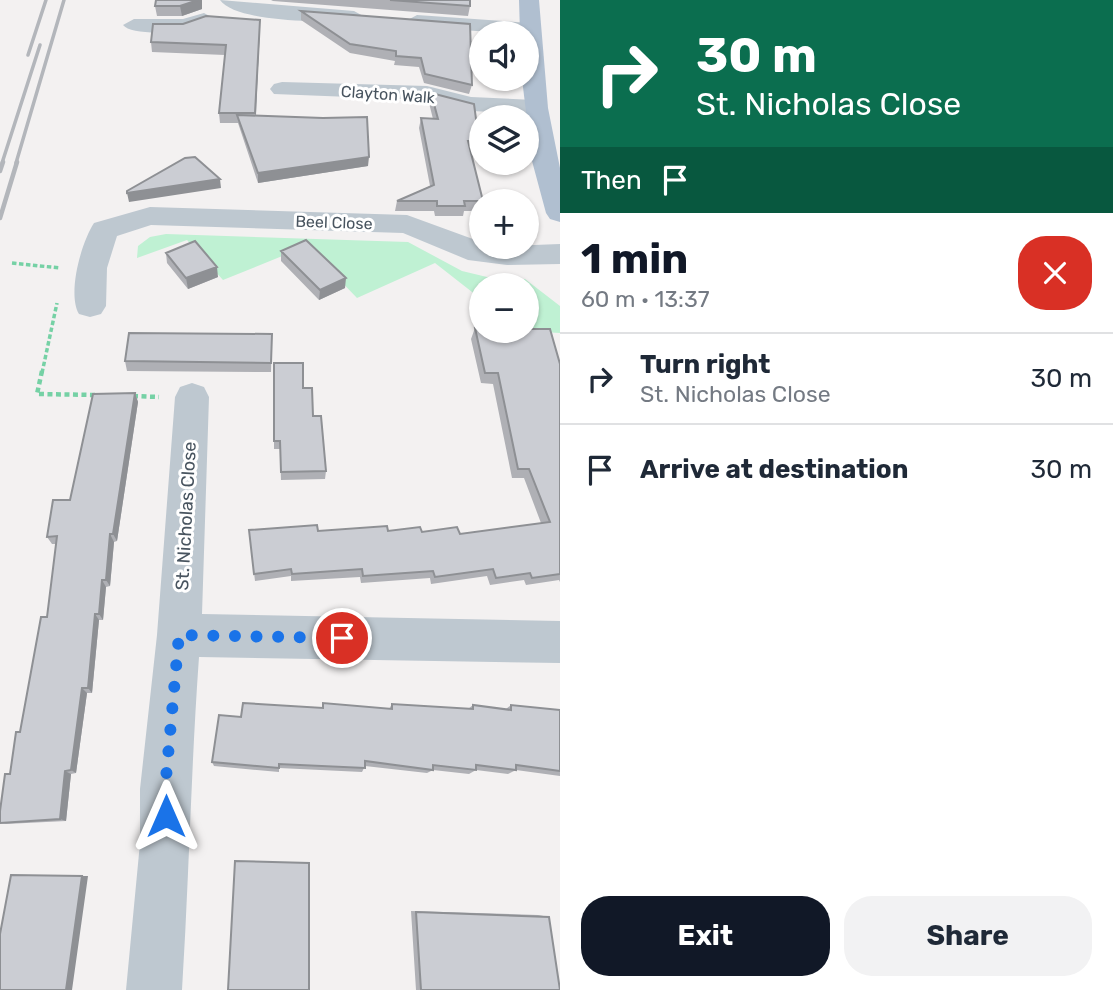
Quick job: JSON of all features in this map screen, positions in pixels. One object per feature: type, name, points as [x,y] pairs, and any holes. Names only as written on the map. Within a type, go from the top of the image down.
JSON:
[{"type":"main road","points":[[528,0],[529,21]]},
{"type":"main road","points":[[539,131],[551,188],[560,213]]},
{"type":"street","points":[[134,25],[184,25],[234,3],[469,25]]},
{"type":"street","name":"Clayton Walk","points":[[282,89],[427,93],[471,104],[492,105]]},
{"type":"street","name":"Beel Close","points":[[90,306],[92,268],[104,230],[150,216],[407,224],[468,250],[507,255],[560,254]]},
{"type":"street","name":"St. Nicholas Close","points":[[154,990],[166,844],[165,789],[179,635],[192,397]]},
{"type":"street","points":[[179,635],[560,642]]},
{"type":"path","points":[[12,263],[65,268],[62,281]]},
{"type":"path","points":[[59,293],[37,394],[102,395]]},
{"type":"path","points":[[127,396],[192,397]]},
{"type":"green space","points":[[166,234],[408,242],[470,273],[469,290],[435,263],[357,298],[307,246],[223,280],[187,240],[137,258],[138,246],[150,237]]},
{"type":"green space","points":[[539,290],[560,306],[560,333],[539,332]]},
{"type":"building","points":[[156,0],[198,0],[180,6],[155,6]]},
{"type":"building","points":[[390,0],[470,0],[470,6]]},
{"type":"building","points":[[301,11],[469,24],[469,84],[425,74],[421,58],[396,56],[396,51],[350,44]]},
{"type":"building","points":[[206,16],[260,20],[255,113],[219,113],[226,45],[151,42],[153,24],[183,24]]},
{"type":"building","points":[[431,93],[474,104],[469,105],[469,175],[476,175],[480,189],[469,189],[469,201],[464,201],[465,206],[437,206],[437,201],[397,201],[434,185],[421,118],[438,119]]},
{"type":"building","points":[[237,115],[367,117],[369,157],[258,173]]},
{"type":"building","points":[[195,157],[220,179],[127,193],[185,158]]},
{"type":"building","points":[[306,240],[346,278],[320,290],[281,251]]},
{"type":"building","points":[[195,241],[217,267],[186,278],[166,253]]},
{"type":"building","points":[[539,329],[550,329],[560,364],[560,574],[532,578],[530,573],[496,578],[493,569],[435,577],[433,571],[363,576],[362,569],[292,574],[291,569],[254,574],[249,530],[317,525],[318,531],[387,526],[388,531],[420,527],[422,532],[457,527],[460,534],[550,522],[529,469],[518,469],[498,373],[485,373],[478,343],[539,343]]},
{"type":"building","points":[[129,333],[272,334],[271,363],[125,361]]},
{"type":"building","points":[[274,363],[303,363],[303,388],[312,388],[313,416],[321,416],[326,471],[281,472],[280,441],[274,441]]},
{"type":"building","points":[[135,393],[113,534],[110,534],[106,580],[102,580],[99,614],[95,614],[88,688],[82,688],[71,770],[65,771],[60,819],[0,823],[5,774],[10,774],[16,732],[20,732],[41,617],[47,617],[57,536],[47,537],[53,500],[70,500],[93,394]]},
{"type":"building","points":[[243,703],[323,708],[323,703],[392,709],[392,704],[473,709],[473,705],[511,710],[511,705],[560,710],[560,771],[516,765],[516,770],[476,765],[476,770],[433,765],[433,770],[365,761],[365,768],[279,764],[279,768],[212,762],[219,715],[241,717]]},
{"type":"building","points":[[235,861],[309,863],[309,990],[228,990]]},
{"type":"building","points":[[11,875],[82,876],[66,990],[0,990],[0,934]]},
{"type":"building","points":[[416,912],[549,917],[560,990],[421,990]]},
{"type":"railway","points":[[28,55],[46,0]]},
{"type":"railway","points":[[16,163],[64,0]]},
{"type":"railway","points":[[2,163],[40,45]]},
{"type":"railway","points":[[0,171],[3,162]]},
{"type":"railway","points":[[0,218],[17,162]]},
{"type":"route","points":[[166,816],[165,789],[179,635],[342,638]]}]
